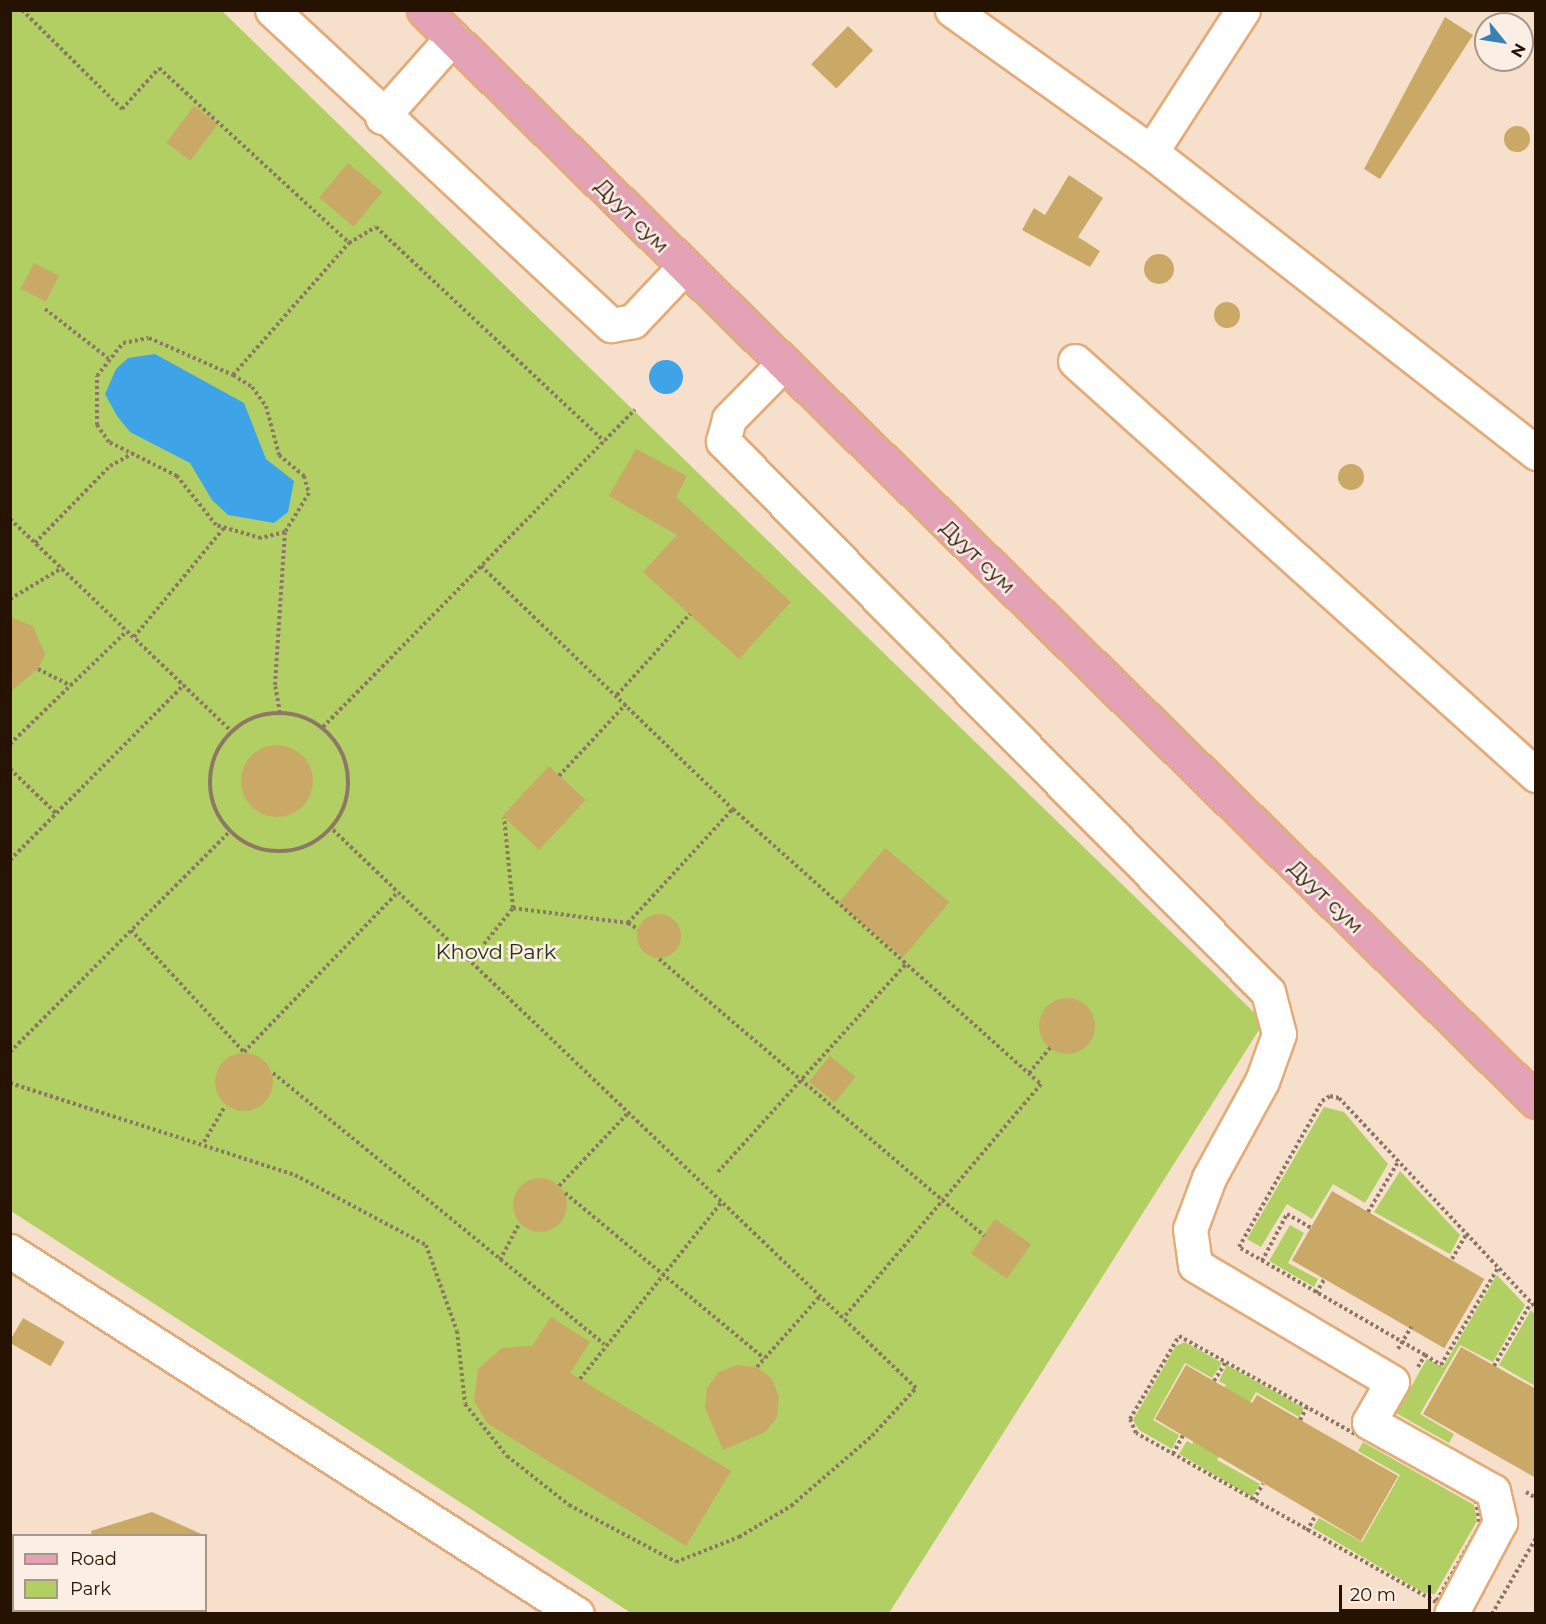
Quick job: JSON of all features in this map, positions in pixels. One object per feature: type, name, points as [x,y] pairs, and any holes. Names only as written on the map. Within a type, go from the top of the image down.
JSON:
[{"type":"main road","name":"Дуут сум","points":[[424,10],[782,365],[1536,1101]]},
{"type":"street","points":[[272,10],[382,117],[611,325],[633,321],[684,267]]},
{"type":"street","points":[[952,10],[1151,152],[1536,453]]},
{"type":"street","points":[[1151,152],[1243,10]]},
{"type":"street","points":[[382,117],[452,38]]},
{"type":"street","points":[[1075,361],[1536,776]]},
{"type":"street","points":[[782,365],[729,419],[723,441],[1268,992],[1279,1034],[1262,1081],[1209,1178],[1190,1229],[1195,1265],[1392,1382],[1370,1422],[1493,1491],[1500,1522],[1451,1614]]},
{"type":"street","points":[[10,1251],[577,1614]]},
{"type":"path","points":[[22,10],[122,109],[159,68],[349,243]]},
{"type":"path","points":[[233,375],[349,243],[376,227],[604,441]]},
{"type":"path","points":[[45,309],[108,358]]},
{"type":"path","points":[[280,713],[275,684],[285,532],[309,493],[304,476],[279,455],[266,406],[252,387],[233,375],[148,338],[123,343],[108,358],[97,376],[97,425],[110,442],[177,476],[197,504],[224,528],[261,538],[285,532]]},
{"type":"path","points":[[323,727],[635,409]]},
{"type":"path","points":[[35,543],[111,466],[133,453]]},
{"type":"path","points":[[10,519],[231,731]]},
{"type":"path","points":[[134,637],[224,528]]},
{"type":"path","points":[[481,566],[733,809],[1041,1084],[843,1318]]},
{"type":"path","points":[[10,599],[62,568]]},
{"type":"path","points":[[617,695],[690,614]]},
{"type":"path","points":[[10,744],[127,631]]},
{"type":"path","points":[[38,669],[70,685]]},
{"type":"path","points":[[10,860],[184,685]]},
{"type":"path","points":[[560,776],[626,704]]},
{"type":"path","points":[[280,713],[323,727],[345,757],[349,795],[332,829],[309,846],[281,853],[253,848],[229,832],[213,808],[209,781],[215,753],[231,731],[260,714],[280,713]]},
{"type":"path","points":[[10,770],[57,814]]},
{"type":"path","points":[[628,923],[733,809]]},
{"type":"path","points":[[484,945],[513,908],[504,817]]},
{"type":"path","points":[[10,1083],[204,1142],[295,1175],[426,1245],[458,1331],[465,1404],[507,1456],[569,1505],[676,1562],[739,1537],[791,1506],[872,1436],[916,1388],[332,829]]},
{"type":"path","points":[[10,1052],[229,832]]},
{"type":"path","points":[[130,930],[244,1052],[398,892]]},
{"type":"path","points":[[513,908],[628,923],[638,929]]},
{"type":"path","points":[[659,959],[800,1085],[942,1199],[984,1236]]},
{"type":"path","points":[[718,1172],[800,1085],[906,963]]},
{"type":"path","points":[[1029,1073],[1050,1048]]},
{"type":"path","points":[[273,1073],[604,1344]]},
{"type":"path","points":[[1498,1268],[1441,1365],[1239,1247],[1322,1101],[1339,1098],[1536,1308]]},
{"type":"path","points":[[204,1142],[225,1106]]},
{"type":"path","points":[[559,1186],[628,1113]]},
{"type":"path","points":[[1368,1212],[1398,1162]]},
{"type":"path","points":[[565,1192],[663,1271],[764,1358]]},
{"type":"path","points":[[580,1378],[604,1344],[722,1202]]},
{"type":"path","points":[[1244,1294],[1287,1214],[1311,1228]]},
{"type":"path","points":[[500,1260],[519,1224]]},
{"type":"path","points":[[1452,1259],[1466,1234]]},
{"type":"path","points":[[757,1367],[820,1296]]},
{"type":"path","points":[[1494,1366],[1531,1303]]},
{"type":"path","points":[[1179,1336],[1226,1362],[1476,1501],[1481,1512],[1480,1525],[1436,1602],[1307,1531],[1136,1432],[1130,1419],[1179,1336]]},
{"type":"path","points":[[1413,1375],[1425,1355]]},
{"type":"path","points":[[1214,1381],[1226,1362]]},
{"type":"path","points":[[1300,1420],[1307,1407]]},
{"type":"path","points":[[1173,1454],[1184,1435]]},
{"type":"path","points":[[1253,1500],[1263,1484]]},
{"type":"path","points":[[1516,1487],[1536,1498]]},
{"type":"path","points":[[1307,1531],[1316,1515]]},
{"type":"path","points":[[1492,1614],[1536,1538]]},
{"type":"green space","name":"Khovd Park","points":[[10,11],[222,11],[1264,1022],[889,1613],[631,1613],[11,1211]]},
{"type":"green space","points":[[1324,1107],[1344,1112],[1388,1164],[1365,1203],[1333,1184],[1312,1219],[1287,1204],[1261,1247],[1247,1239]]},
{"type":"green space","points":[[1400,1171],[1460,1235],[1450,1254],[1374,1212]]},
{"type":"green space","points":[[1290,1225],[1304,1233],[1288,1263],[1318,1279],[1314,1287],[1269,1261]]},
{"type":"green space","points":[[1497,1275],[1525,1305],[1493,1362],[1460,1345],[1420,1414],[1454,1434],[1449,1443],[1396,1413],[1427,1359],[1443,1367]]},
{"type":"green space","points":[[1531,1310],[1535,1315],[1535,1386],[1499,1365]]},
{"type":"green space","points":[[1185,1342],[1222,1363],[1212,1378],[1185,1363],[1153,1420],[1179,1435],[1172,1449],[1139,1430],[1133,1420],[1176,1346]]},
{"type":"green space","points":[[1227,1365],[1304,1408],[1299,1417],[1256,1392],[1217,1460],[1260,1484],[1252,1497],[1179,1454],[1187,1441],[1192,1444],[1226,1385],[1219,1381]]},
{"type":"green space","points":[[1363,1442],[1474,1505],[1477,1521],[1435,1594],[1424,1593],[1313,1528],[1319,1518],[1362,1542],[1400,1475],[1358,1451]]},
{"type":"water","points":[[155,354],[244,403],[266,459],[294,481],[288,512],[274,523],[228,515],[212,500],[190,463],[130,432],[117,416],[105,394],[116,369],[128,358]]},
{"type":"water","points":[[666,360],[678,365],[683,377],[678,389],[666,394],[654,389],[649,377],[654,365]]},
{"type":"building","points":[[1445,17],[1473,35],[1380,179],[1364,169]]},
{"type":"building","points":[[848,26],[873,50],[836,88],[811,64]]},
{"type":"building","points":[[194,106],[218,124],[190,161],[166,143]]},
{"type":"building","points":[[1517,126],[1526,130],[1530,139],[1526,148],[1517,152],[1508,148],[1504,139],[1508,130]]},
{"type":"building","points":[[348,163],[382,192],[354,226],[319,197]]},
{"type":"building","points":[[1069,175],[1103,198],[1078,237],[1100,251],[1090,267],[1022,230],[1034,208],[1045,215]]},
{"type":"building","points":[[1159,254],[1165,255],[1173,263],[1173,275],[1165,283],[1159,284],[1153,283],[1145,275],[1144,269],[1145,263],[1153,255]]},
{"type":"building","points":[[34,263],[59,276],[46,302],[21,289]]},
{"type":"building","points":[[1227,302],[1236,306],[1240,315],[1236,324],[1227,328],[1218,324],[1214,315],[1218,306]]},
{"type":"building","points":[[636,449],[687,476],[676,497],[791,602],[739,659],[643,572],[677,535],[609,496]]},
{"type":"building","points":[[1351,464],[1360,468],[1364,477],[1360,486],[1351,490],[1342,486],[1338,477],[1342,468]]},
{"type":"building","points":[[10,617],[33,626],[45,654],[38,669],[10,692]]},
{"type":"building","points":[[277,745],[297,751],[307,761],[313,781],[307,801],[297,811],[277,817],[257,811],[247,801],[241,781],[247,761],[257,751]]},
{"type":"building","points":[[549,766],[586,800],[539,850],[503,816]]},
{"type":"building","points":[[885,848],[949,902],[903,957],[839,903]]},
{"type":"building","points":[[659,914],[674,921],[681,936],[674,951],[659,958],[644,951],[637,936],[644,921]]},
{"type":"building","points":[[1067,998],[1082,1003],[1090,1011],[1095,1026],[1090,1041],[1082,1049],[1067,1054],[1052,1049],[1044,1041],[1039,1026],[1044,1011],[1052,1003]]},
{"type":"building","points":[[238,1053],[250,1053],[265,1061],[273,1076],[273,1088],[265,1103],[250,1111],[238,1111],[223,1103],[215,1088],[215,1076],[223,1061]]},
{"type":"building","points":[[830,1056],[856,1077],[835,1102],[809,1082]]},
{"type":"building","points":[[535,1178],[545,1178],[555,1182],[563,1190],[567,1205],[563,1220],[555,1228],[545,1232],[535,1232],[525,1228],[517,1220],[513,1210],[513,1200],[517,1190],[525,1182]]},
{"type":"building","points":[[1332,1191],[1484,1279],[1444,1348],[1292,1260]]},
{"type":"building","points":[[995,1219],[1031,1244],[1007,1279],[971,1253]]},
{"type":"building","points":[[551,1317],[590,1342],[570,1373],[731,1471],[686,1546],[487,1423],[474,1401],[478,1369],[502,1348],[532,1346]]},
{"type":"building","points":[[23,1318],[65,1342],[51,1366],[10,1343]]},
{"type":"building","points":[[1461,1347],[1536,1389],[1536,1478],[1423,1414]]},
{"type":"building","points":[[737,1365],[757,1367],[772,1379],[779,1397],[777,1417],[765,1432],[723,1450],[705,1407],[707,1388],[719,1372]]},
{"type":"building","points":[[1186,1365],[1252,1403],[1257,1395],[1398,1476],[1361,1541],[1155,1419]]},
{"type":"building","points":[[152,1512],[202,1534],[92,1534],[91,1531]]}]
